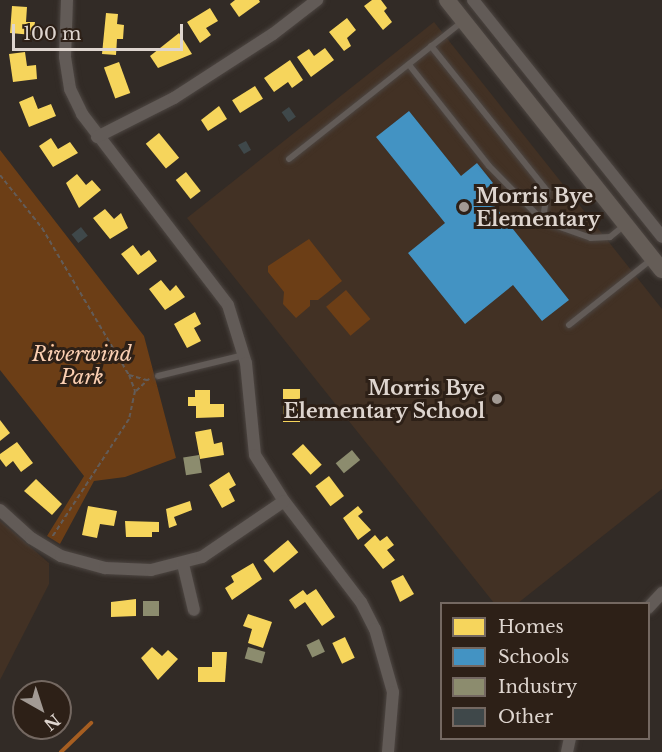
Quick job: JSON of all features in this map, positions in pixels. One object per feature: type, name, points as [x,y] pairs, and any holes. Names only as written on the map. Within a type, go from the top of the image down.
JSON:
[{"type":"street","points":[[67,0],[65,57],[70,89],[98,137],[228,305],[245,355],[255,455],[284,501],[354,593],[375,629],[393,692],[388,752]]},
{"type":"street","points":[[98,137],[174,98],[273,34],[317,0]]},
{"type":"street","points":[[473,0],[662,237]]},
{"type":"street","points":[[452,2],[657,265]]},
{"type":"street","points":[[0,510],[45,548],[77,562],[109,569],[151,570],[183,564],[224,546],[284,501]]},
{"type":"street","points":[[183,564],[194,610]]},
{"type":"street","points":[[650,606],[662,593]]},
{"type":"lane","points":[[289,159],[392,75],[410,66],[464,20]]},
{"type":"lane","points":[[431,46],[547,191],[543,221]]},
{"type":"lane","points":[[410,66],[489,166],[543,221],[591,238],[609,237],[626,225]]},
{"type":"lane","points":[[569,326],[657,265]]},
{"type":"lane","points":[[158,376],[245,355]]},
{"type":"path","points":[[0,175],[42,228],[129,375],[135,392],[129,419],[45,548]]},
{"type":"path","points":[[129,375],[147,380]]},
{"type":"path","points":[[135,392],[147,380],[158,376]]},
{"type":"shaded area","name":"Morris Bye Elementary School","points":[[434,22],[662,309],[662,489],[519,602],[493,602],[187,218]]},
{"type":"shaded area","points":[[0,521],[49,563],[49,584],[0,680]]},
{"type":"green space","name":"Riverwind Park","points":[[0,150],[144,336],[176,458],[125,477],[94,481],[60,544],[47,536],[84,476],[0,370]]},
{"type":"green space","points":[[309,239],[342,281],[318,300],[310,300],[310,306],[296,318],[283,304],[284,292],[268,272],[268,266]]},
{"type":"green space","points":[[346,290],[370,319],[351,336],[326,307]]},
{"type":"building: Homes","points":[[235,0],[259,0],[260,2],[239,17],[230,4]]},
{"type":"building: Homes","points":[[372,0],[381,0],[387,8],[384,11],[392,22],[383,30],[364,6]]},
{"type":"building: Homes","points":[[12,6],[27,7],[26,22],[35,22],[33,35],[10,33]]},
{"type":"building: Homes","points":[[210,8],[218,21],[206,28],[211,35],[200,43],[187,22]]},
{"type":"building: Homes","points":[[106,13],[118,14],[117,24],[124,25],[123,39],[117,39],[116,55],[102,54]]},
{"type":"building: Homes","points":[[347,18],[356,30],[347,38],[351,46],[344,51],[329,32]]},
{"type":"building: Homes","points":[[179,33],[192,54],[158,68],[150,56]]},
{"type":"building: Homes","points":[[325,48],[334,60],[311,77],[297,57],[309,49],[314,56]]},
{"type":"building: Homes","points":[[25,52],[27,66],[36,65],[37,79],[13,82],[9,54]]},
{"type":"building: Homes","points":[[290,60],[303,80],[292,88],[288,82],[274,92],[264,78]]},
{"type":"building: Homes","points":[[119,62],[130,93],[115,98],[104,67]]},
{"type":"building: Homes","points":[[255,86],[263,99],[240,113],[232,100]]},
{"type":"building: Homes","points":[[33,96],[38,109],[51,104],[56,116],[29,127],[19,102]]},
{"type":"building: Homes","points":[[219,106],[227,119],[208,131],[201,120]]},
{"type":"building: Homes","points":[[159,133],[179,158],[166,169],[146,144]]},
{"type":"building: Homes","points":[[51,138],[58,149],[70,142],[78,153],[53,167],[39,146]]},
{"type":"building: Homes","points":[[186,172],[201,191],[191,199],[176,180]]},
{"type":"building: Homes","points":[[77,174],[86,185],[92,180],[101,190],[79,208],[66,183]]},
{"type":"building: Homes","points":[[105,209],[114,219],[121,213],[128,228],[110,239],[93,218]]},
{"type":"building: Homes","points":[[133,245],[141,256],[149,250],[157,261],[138,275],[121,254]]},
{"type":"building: Homes","points":[[161,280],[170,291],[176,285],[185,297],[165,310],[149,289]]},
{"type":"building: Homes","points":[[195,312],[201,324],[194,328],[201,341],[187,348],[174,324]]},
{"type":"building: Homes","points":[[283,389],[300,389],[300,422],[283,422]]},
{"type":"building: Homes","points":[[195,390],[210,390],[210,404],[224,404],[224,417],[196,418],[196,406],[188,406],[188,397],[195,397]]},
{"type":"building: Homes","points":[[0,420],[10,433],[0,441]]},
{"type":"building: Homes","points":[[211,429],[214,444],[222,442],[224,455],[200,459],[195,432]]},
{"type":"building: Homes","points":[[17,442],[33,463],[21,472],[13,461],[6,467],[0,459],[0,454]]},
{"type":"building: Homes","points":[[303,444],[322,465],[311,475],[292,454]]},
{"type":"building: Homes","points":[[229,472],[236,485],[229,489],[235,501],[222,508],[209,485]]},
{"type":"building: Homes","points":[[329,476],[344,496],[330,506],[315,486]]},
{"type":"building: Homes","points":[[36,479],[62,504],[52,515],[24,491]]},
{"type":"building: Homes","points":[[190,501],[192,510],[174,517],[177,525],[169,528],[166,509]]},
{"type":"building: Homes","points":[[88,506],[117,511],[114,526],[100,524],[97,538],[82,535]]},
{"type":"building: Homes","points":[[358,506],[363,512],[358,516],[371,530],[358,540],[343,518]]},
{"type":"building: Homes","points":[[125,521],[159,522],[159,532],[152,532],[152,537],[126,537]]},
{"type":"building: Homes","points":[[375,535],[380,541],[387,536],[394,545],[387,550],[395,560],[383,569],[364,545]]},
{"type":"building: Homes","points":[[288,540],[298,552],[274,573],[263,561]]},
{"type":"building: Homes","points":[[253,563],[262,579],[232,600],[225,588],[234,582],[231,576]]},
{"type":"building: Homes","points":[[403,575],[414,594],[400,602],[391,581]]},
{"type":"building: Homes","points":[[316,589],[335,617],[322,626],[305,602],[295,609],[289,600],[303,590],[307,595]]},
{"type":"building: Homes","points":[[136,599],[136,616],[111,617],[111,602]]},
{"type":"building: Homes","points":[[248,614],[272,622],[263,648],[248,643],[252,629],[243,626]]},
{"type":"building: Homes","points":[[345,637],[355,658],[342,664],[332,643]]},
{"type":"building: Homes","points":[[152,647],[162,656],[168,650],[178,659],[158,680],[141,658]]},
{"type":"building: Homes","points":[[212,652],[227,652],[225,682],[198,682],[198,667],[212,667]]},
{"type":"building: Schools","name":"Morris Bye Elementary","points":[[409,111],[461,176],[477,163],[493,183],[483,191],[569,300],[542,321],[513,285],[465,324],[408,253],[445,223],[376,137]]},
{"type":"building: Industry","points":[[352,450],[360,460],[344,473],[336,463]]},
{"type":"building: Industry","points":[[199,455],[202,473],[186,475],[183,458]]},
{"type":"building: Industry","points":[[143,601],[159,601],[159,616],[143,616]]},
{"type":"building: Industry","points":[[319,639],[325,652],[312,658],[306,645]]},
{"type":"building: Industry","points":[[248,647],[265,652],[262,663],[245,659]]},
{"type":"building: Other","points":[[289,107],[296,117],[289,122],[282,112]]},
{"type":"building: Other","points":[[246,141],[251,150],[244,154],[238,145]]},
{"type":"building: Other","points":[[81,227],[88,236],[78,243],[72,234]]},
{"type":"waterway","points":[[61,752],[91,723]]},
{"type":"place","name":"Morris Bye Elementary","points":[[464,207]]},
{"type":"place","name":"Morris Bye Elementary School","points":[[497,399]]}]
